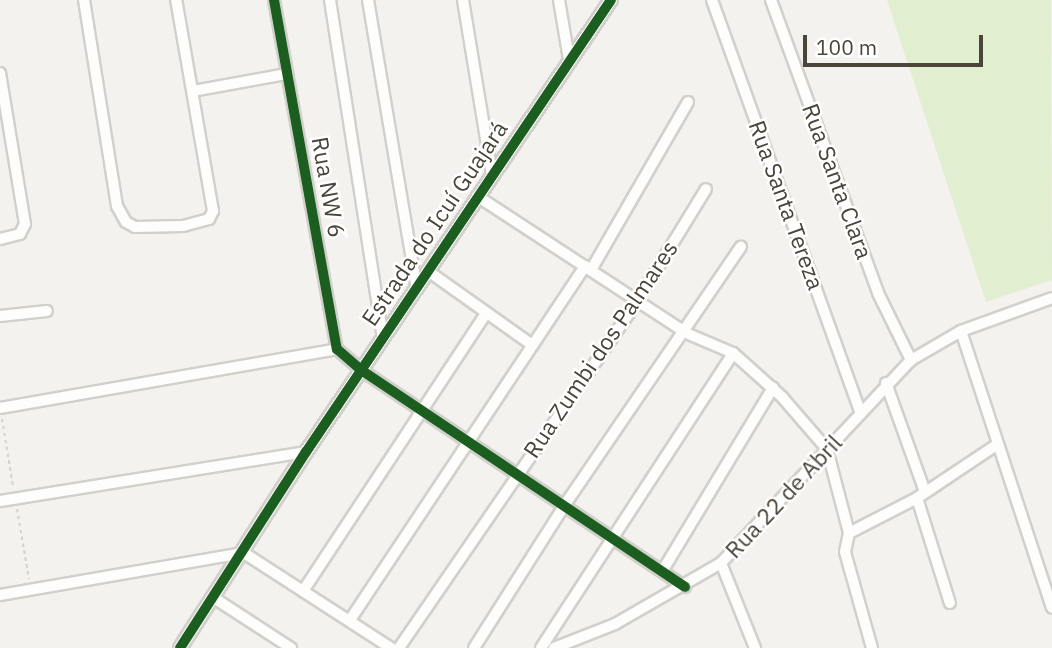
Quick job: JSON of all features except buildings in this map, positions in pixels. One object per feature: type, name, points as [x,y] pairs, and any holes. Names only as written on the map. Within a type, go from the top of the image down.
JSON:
[{"type":"street","points":[[85,0],[119,213],[135,228],[183,226],[209,219],[214,200],[176,0]]},
{"type":"street","name":"Rua NW 6","points":[[274,0],[337,349]]},
{"type":"street","points":[[330,0],[383,338]]},
{"type":"street","points":[[369,0],[417,289]]},
{"type":"street","points":[[463,0],[492,175]]},
{"type":"street","points":[[559,0],[569,59]]},
{"type":"street","name":"Estrada do Icuí Guajará","points":[[180,648],[244,553],[306,452],[611,0]]},
{"type":"street","name":"Rua Santa Tereza","points":[[712,0],[860,410]]},
{"type":"street","name":"Rua Santa Clara","points":[[771,0],[878,293],[911,360]]},
{"type":"street","points":[[0,73],[25,224],[20,234],[3,238]]},
{"type":"street","points":[[193,91],[287,74]]},
{"type":"street","points":[[349,620],[532,345],[588,268],[688,102]]},
{"type":"street","name":"Rua Zumbi dos Palmares","points":[[399,648],[517,472],[638,300],[706,189]]},
{"type":"street","points":[[477,196],[686,333],[733,353],[773,388],[827,449],[849,533],[845,552],[872,648]]},
{"type":"street","points":[[474,648],[564,506],[686,333],[741,247]]},
{"type":"street","points":[[428,271],[532,345]]},
{"type":"street","name":"Rua 22 de Abril","points":[[554,648],[615,624],[685,587],[720,563],[860,410],[911,360],[961,331],[1052,298]]},
{"type":"street","points":[[0,316],[47,310]]},
{"type":"street","points":[[303,591],[486,313]]},
{"type":"street","points":[[961,331],[1052,607]]},
{"type":"street","points":[[0,408],[337,349],[361,370],[685,587]]},
{"type":"street","points":[[541,648],[733,353]]},
{"type":"street","points":[[886,383],[921,493],[950,603]]},
{"type":"street","points":[[663,570],[773,388]]},
{"type":"street","points":[[849,533],[921,493],[998,444]]},
{"type":"street","points":[[0,500],[306,452]]},
{"type":"street","points":[[0,595],[244,553],[391,648]]},
{"type":"street","points":[[720,563],[755,648]]},
{"type":"street","points":[[214,598],[291,648]]},
{"type":"green space","points":[[887,0],[1051,0],[1052,280],[986,302]]},
{"type":"cycle path","points":[[274,0],[337,349],[361,370],[685,587]]},
{"type":"cycle path","points":[[180,648],[306,452],[611,0]]}]
